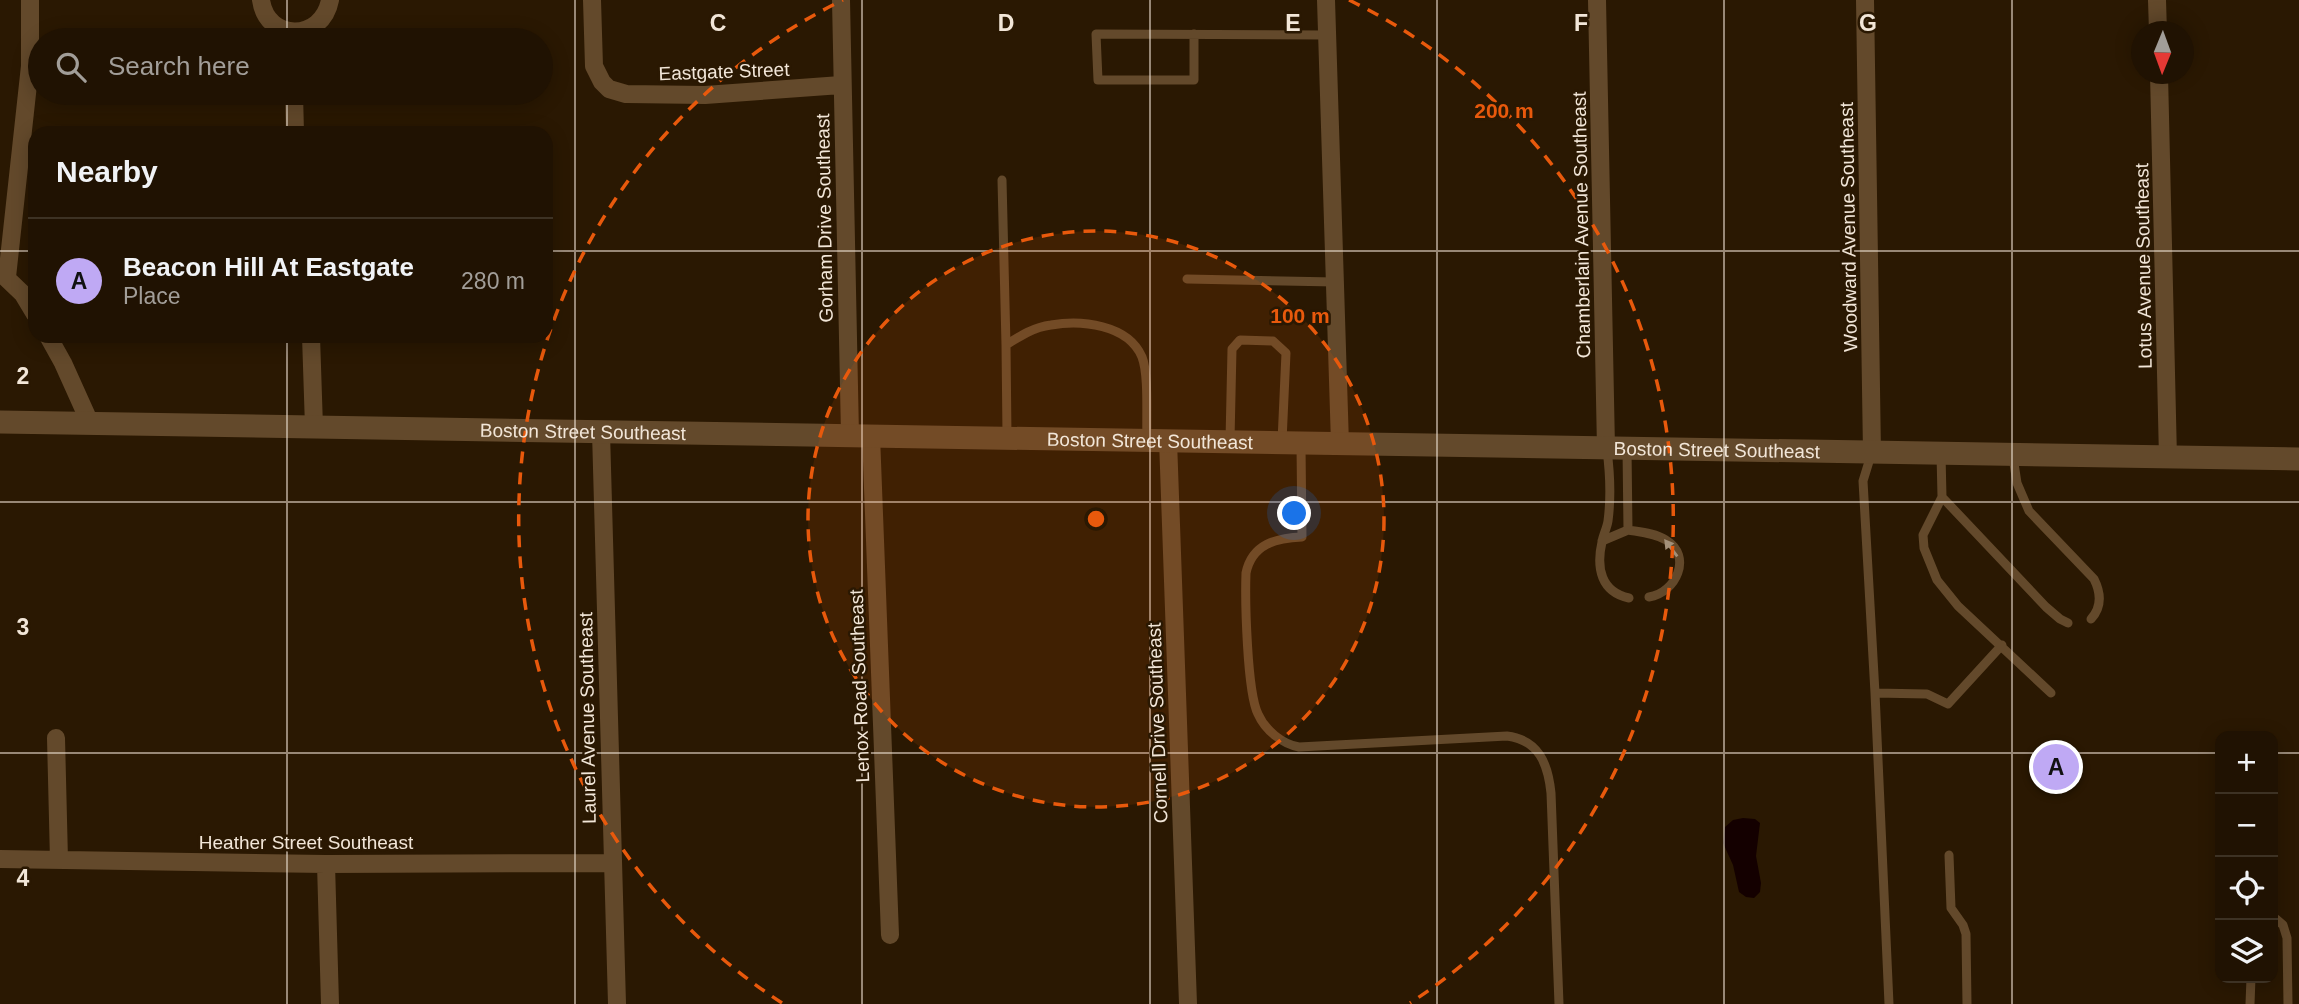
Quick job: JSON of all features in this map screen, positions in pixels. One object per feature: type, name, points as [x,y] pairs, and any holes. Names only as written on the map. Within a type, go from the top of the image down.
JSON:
[{"type":"street","points":[[30,0],[30,28]]},
{"type":"street","points":[[261,0],[269,20],[281,28]]},
{"type":"street","points":[[311,28],[327,11],[330,0]]},
{"type":"street","name":"Eastgate Street","points":[[592,0],[594,66],[609,89],[626,94],[705,95],[841,85]]},
{"type":"street","name":"Gorham Drive Southeast","points":[[841,0],[841,85],[861,435]]},
{"type":"street","points":[[1326,0],[1340,444]]},
{"type":"street","name":"Chamberlain Avenue Southeast","points":[[1597,0],[1617,448]]},
{"type":"street","name":"Woodward Avenue Southeast","points":[[1866,0],[1872,453]]},
{"type":"street","points":[[2157,0],[2158,21]]},
{"type":"street","points":[[28,82],[4,275],[28,302]]},
{"type":"street","name":"Lotus Avenue Southeast","points":[[2159,84],[2168,458]]},
{"type":"street","points":[[294,105],[295,126]]},
{"type":"street","points":[[52,343],[90,423]]},
{"type":"street","points":[[311,343],[314,427]]},
{"type":"street","name":"Boston Street Southeast","points":[[0,422],[2299,459]]},
{"type":"street","name":"Laurel Avenue Southeast","points":[[601,432],[617,1004]]},
{"type":"street","name":"Lenox Road Southeast","points":[[861,435],[890,935]]},
{"type":"street","name":"Cornell Drive Southeast","points":[[1158,440],[1188,1004]]},
{"type":"street","points":[[56,738],[59,860]]},
{"type":"street","name":"Heather Street Southeast","points":[[0,859],[326,864],[612,863]]},
{"type":"street","points":[[326,864],[330,1004]]},
{"type":"lane","points":[[1194,34],[1194,80],[1098,80],[1096,34],[1194,34],[1327,35]]},
{"type":"lane","points":[[1002,180],[1007,438]]},
{"type":"lane","points":[[1187,279],[1335,282]]},
{"type":"lane","points":[[1006,345],[1027,332],[1049,325],[1103,326],[1123,336],[1135,345],[1143,359],[1158,440]]},
{"type":"lane","points":[[1230,442],[1232,349],[1240,340],[1273,341],[1286,353],[1291,443],[1303,537],[1282,538],[1265,545],[1252,556],[1246,573],[1252,690],[1258,715],[1275,735],[1299,747],[1507,736],[1522,739],[1537,750],[1546,762],[1552,793],[1559,1004]]},
{"type":"lane","points":[[1617,448],[1628,530]]},
{"type":"lane","points":[[1617,448],[1600,566],[1604,583],[1615,594],[1629,598]]},
{"type":"lane","points":[[1872,453],[1866,464],[1863,481],[1889,1004]]},
{"type":"lane","points":[[1941,454],[1942,496],[1923,535],[1928,560],[1937,580],[1949,598],[2052,693]]},
{"type":"lane","points":[[2013,455],[2017,484],[2029,511],[2094,579],[2100,590],[2098,609],[2091,619]]},
{"type":"lane","points":[[1942,496],[2046,607],[2068,623]]},
{"type":"lane","points":[[1602,541],[1628,530],[1665,539],[1671,544],[1678,556],[1674,583],[1665,593],[1650,597]]},
{"type":"lane","points":[[1875,693],[1927,694],[1948,704],[2002,645]]},
{"type":"lane","points":[[1949,855],[1951,908],[1966,933],[1967,1004]]},
{"type":"lane","points":[[2277,920],[2283,925],[2287,938],[2288,1004]]},
{"type":"lane","points":[[2250,1004],[2251,983]]},
{"type":"shaded area","points":[[1755,819],[1760,823],[1756,856],[1761,883],[1760,892],[1754,898],[1739,892],[1733,865],[1723,843],[1725,827],[1733,820]]},
{"type":"place","name":"Beacon Hill At Eastgate","points":[[2056,767]]}]
